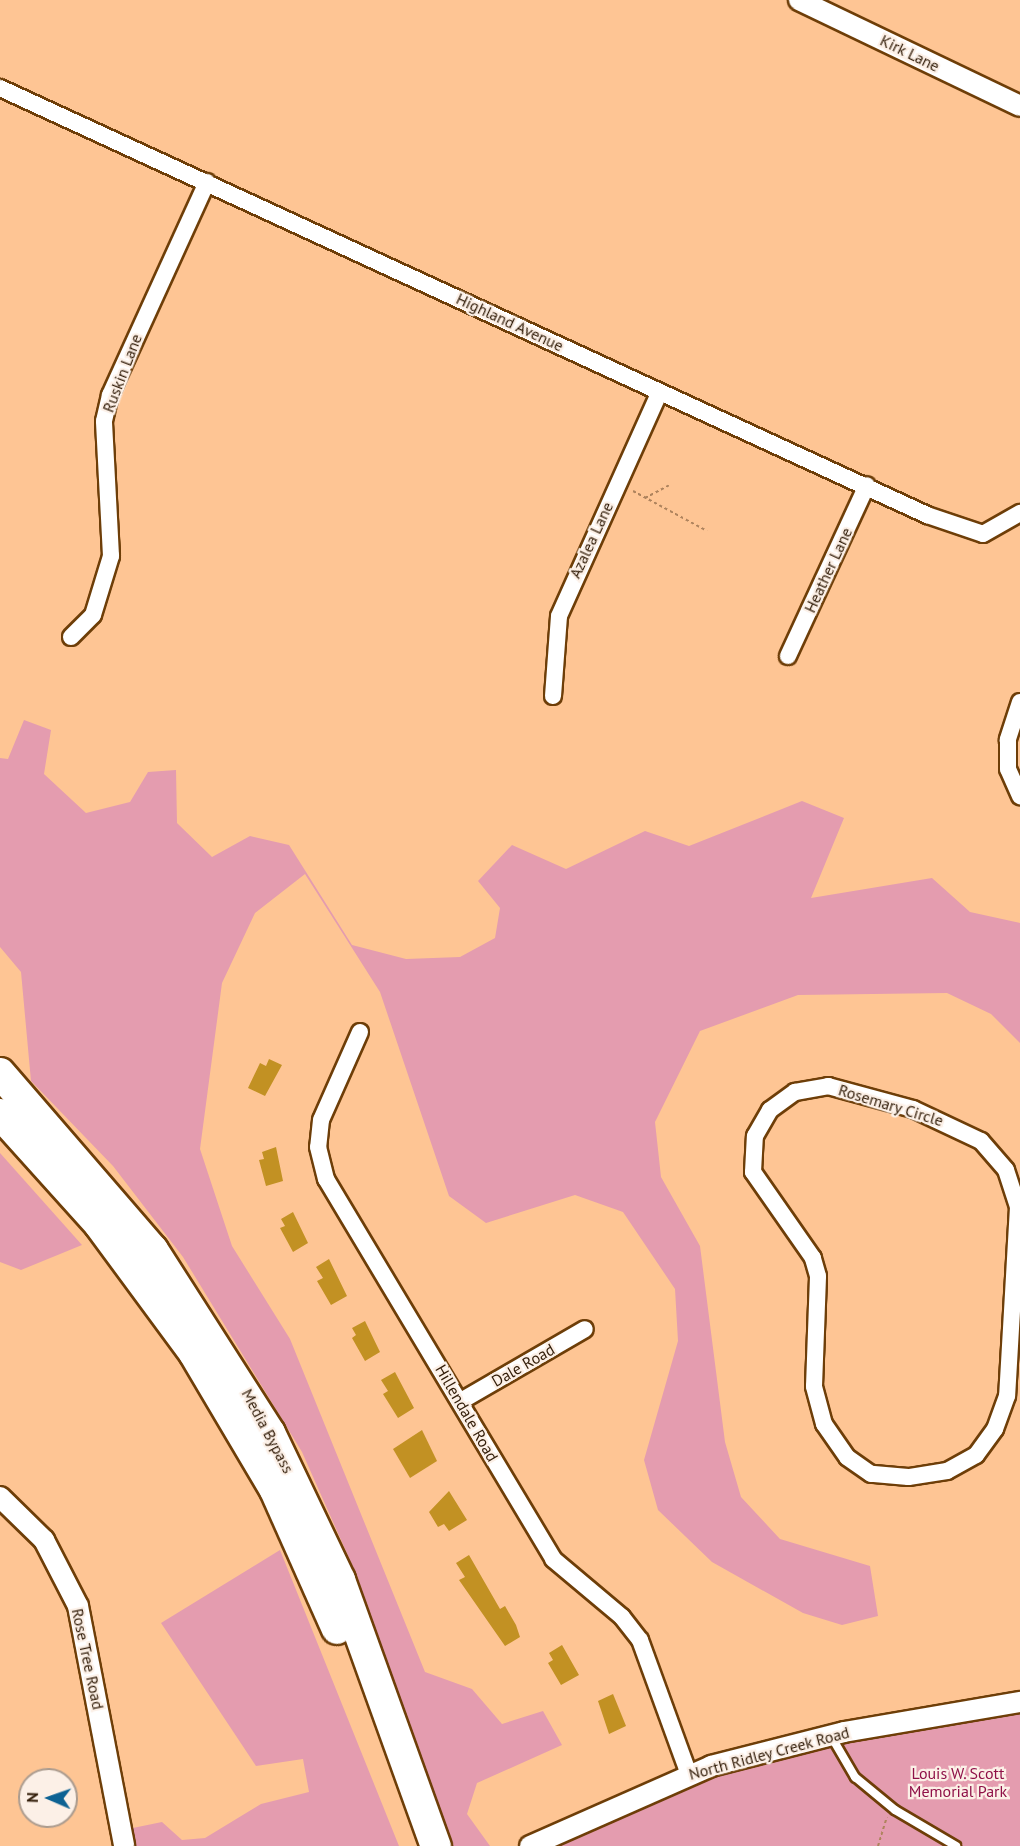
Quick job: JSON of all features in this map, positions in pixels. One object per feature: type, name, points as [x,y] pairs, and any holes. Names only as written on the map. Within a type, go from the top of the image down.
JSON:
[{"type":"highway","name":"Media Bypass","points":[[0,1073],[120,1207],[243,1385],[340,1580],[423,1839]]},
{"type":"highway","name":"Media Bypass","points":[[0,1114],[132,1265],[250,1444],[321,1589],[423,1839]]},
{"type":"street","name":"Kirk Lane","points":[[799,0],[1020,106]]},
{"type":"street","name":"Highland Avenue","points":[[0,88],[659,393],[983,534],[1020,513]]},
{"type":"street","name":"Ruskin Lane","points":[[70,637],[93,615],[111,556],[104,421],[110,395],[207,182]]},
{"type":"street","name":"Azalea Lane","points":[[553,696],[559,616],[659,393]]},
{"type":"street","name":"Heather Lane","points":[[788,656],[867,485]]},
{"type":"street","points":[[1020,702],[1008,740],[1008,769],[1020,796]]},
{"type":"street","name":"Hillendale Road","points":[[360,1032],[321,1120],[318,1147],[326,1179],[461,1401],[553,1559],[622,1617],[640,1640],[688,1772]]},
{"type":"street","name":"Rosemary Circle","points":[[828,1086],[913,1109],[981,1141],[1006,1170],[1018,1207],[1016,1327],[1007,1396],[995,1429],[976,1455],[947,1471],[908,1477],[872,1474],[847,1457],[824,1424],[814,1386],[818,1276],[813,1258],[753,1172],[755,1136],[770,1110],[795,1092],[828,1086]]},
{"type":"street","name":"Dale Road","points":[[461,1401],[585,1329]]},
{"type":"street","name":"Rose Tree Road","points":[[0,1497],[44,1540],[78,1606],[124,1846]]},
{"type":"street","name":"North Ridley Creek Road","points":[[530,1846],[688,1772],[830,1736],[1020,1702]]},
{"type":"lane","points":[[830,1736],[855,1777],[891,1806],[956,1846]]},
{"type":"path","points":[[617,483],[707,531]]},
{"type":"path","points":[[645,498],[669,485]]},
{"type":"path","points":[[878,1846],[891,1806]]},
{"type":"green space","points":[[24,720],[51,730],[44,774],[86,813],[130,802],[148,772],[176,770],[177,823],[212,857],[250,836],[289,845],[352,945],[406,959],[460,957],[495,938],[500,908],[478,881],[512,845],[566,869],[645,831],[689,846],[802,801],[844,818],[811,898],[932,878],[970,912],[1020,923],[1020,1043],[991,1014],[947,993],[798,995],[700,1031],[655,1122],[661,1177],[700,1246],[725,1442],[741,1497],[780,1539],[870,1566],[878,1616],[842,1625],[803,1613],[712,1562],[658,1510],[644,1460],[678,1341],[675,1289],[623,1212],[575,1195],[486,1223],[449,1196],[380,992],[305,874],[255,913],[222,983],[200,1149],[232,1246],[290,1339],[425,1672],[472,1689],[502,1724],[543,1711],[562,1745],[477,1783],[467,1814],[490,1846],[448,1846],[357,1576],[302,1452],[183,1257],[113,1166],[31,1081],[21,972],[0,947],[0,758],[8,759]]},
{"type":"green space","points":[[0,1153],[82,1245],[21,1270],[0,1262]]},
{"type":"green space","points":[[280,1550],[399,1846],[132,1846],[128,1829],[162,1822],[182,1840],[205,1838],[261,1804],[309,1792],[303,1759],[256,1766],[161,1623]]},
{"type":"green space","name":"Louis W. Scott Memorial Park","points":[[1020,1712],[1020,1846],[550,1846],[690,1784],[784,1752],[930,1723]]},
{"type":"building","points":[[269,1059],[282,1065],[265,1096],[248,1088],[260,1063],[266,1066]]},
{"type":"building","points":[[276,1147],[283,1181],[266,1186],[259,1160],[264,1159],[262,1152]]},
{"type":"building","points":[[293,1212],[308,1243],[293,1252],[280,1228],[285,1226],[281,1219]]},
{"type":"building","points":[[329,1259],[347,1296],[331,1305],[317,1281],[323,1278],[316,1267]]},
{"type":"building","points":[[365,1321],[380,1352],[365,1361],[352,1338],[356,1335],[352,1328]]},
{"type":"building","points":[[395,1372],[414,1408],[398,1418],[383,1394],[388,1391],[381,1380]]},
{"type":"building","points":[[422,1430],[437,1461],[410,1478],[393,1449]]},
{"type":"building","points":[[449,1491],[467,1520],[449,1531],[444,1524],[438,1527],[429,1512]]},
{"type":"building","points":[[469,1555],[500,1609],[505,1606],[516,1625],[520,1637],[505,1646],[459,1580],[465,1577],[456,1563]]},
{"type":"building","points":[[562,1645],[579,1675],[561,1685],[548,1663],[553,1660],[549,1653]]},
{"type":"building","points":[[613,1694],[626,1726],[609,1734],[598,1701]]}]
